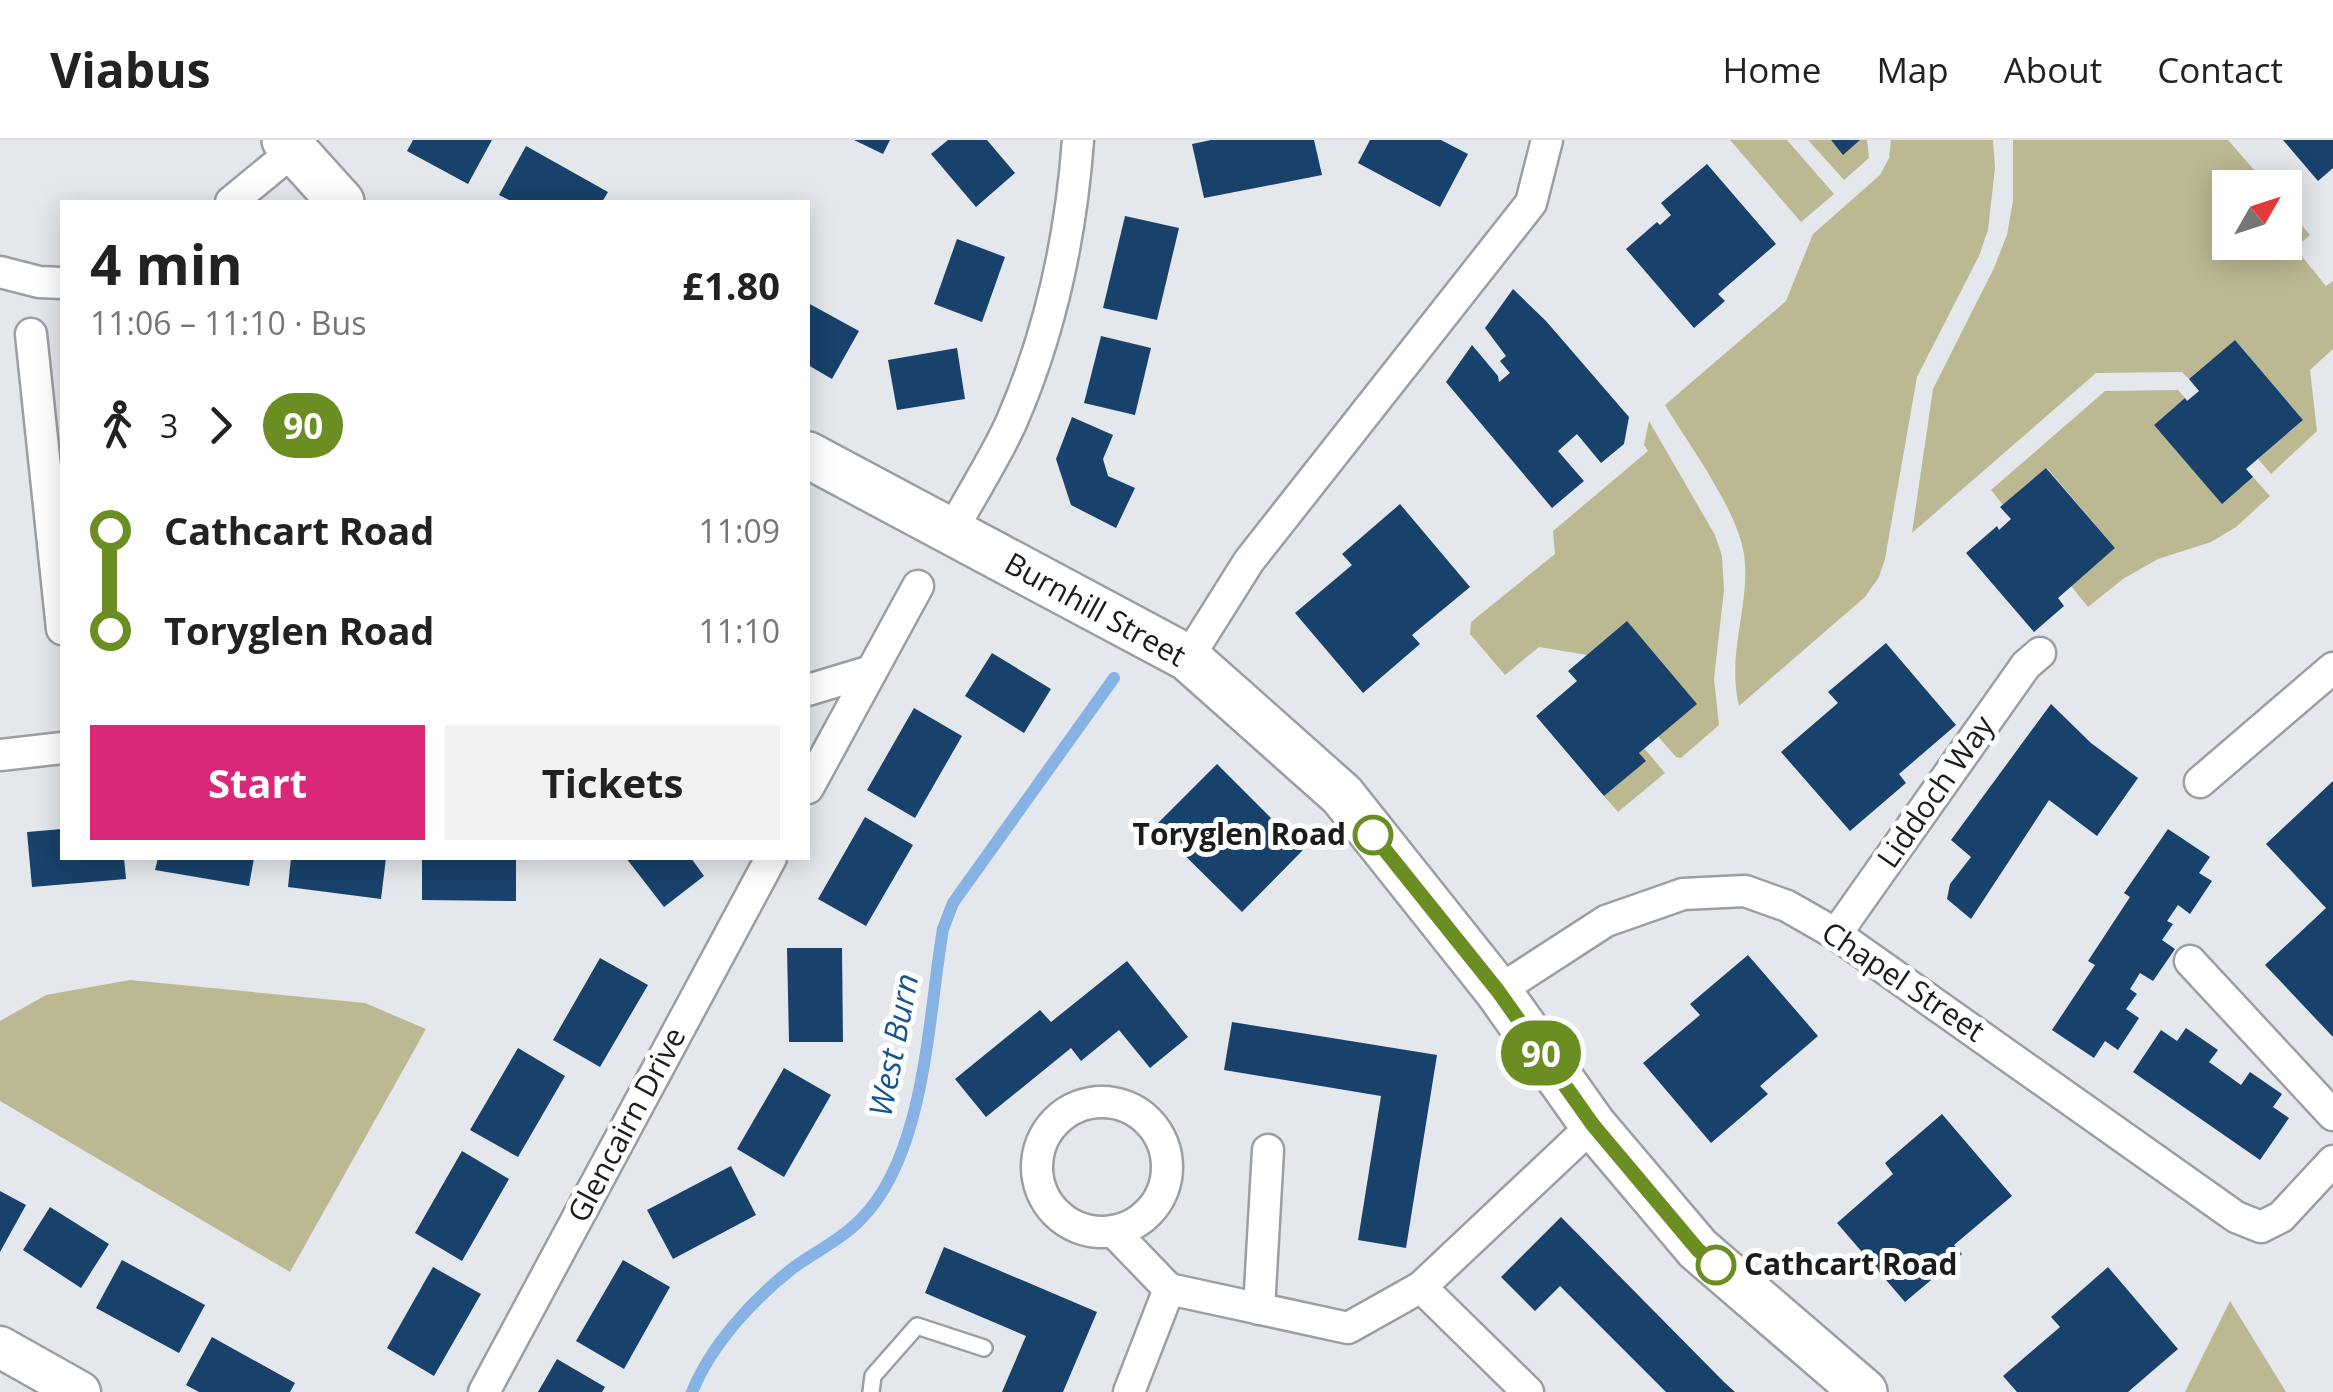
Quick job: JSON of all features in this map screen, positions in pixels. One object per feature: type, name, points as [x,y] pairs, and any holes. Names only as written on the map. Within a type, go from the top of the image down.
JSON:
[{"type":"main road","points":[[289,146],[339,200]]},
{"type":"main road","name":"Burnhill Street","points":[[810,456],[1188,658],[1342,794],[1498,991],[1593,1125],[1698,1250],[1864,1392]]},
{"type":"street","points":[[952,531],[1010,424],[1046,326],[1074,201],[1078,140]]},
{"type":"street","points":[[1188,658],[1249,561],[1531,203],[1547,140]]},
{"type":"street","points":[[232,200],[289,146]]},
{"type":"street","points":[[0,272],[38,282],[60,283]]},
{"type":"street","points":[[31,334],[60,611]]},
{"type":"street","points":[[810,784],[918,586]]},
{"type":"street","name":"Liddoch Way","points":[[1836,934],[2026,665],[2040,653]]},
{"type":"street","points":[[2200,782],[2333,668]]},
{"type":"street","points":[[810,689],[870,670]]},
{"type":"street","points":[[0,754],[60,748]]},
{"type":"street","name":"Glencairn Drive","points":[[484,1392],[769,860]]},
{"type":"street","name":"Chapel Street","points":[[1498,991],[1606,921],[1683,894],[1745,891],[1787,906],[1836,934],[2236,1218],[2260,1227],[2280,1217],[2333,1161]]},
{"type":"street","points":[[2190,961],[2333,1115]]},
{"type":"street","points":[[1113,1231],[1133,1224],[1151,1211],[1168,1171],[1165,1150],[1156,1130],[1142,1114],[1122,1104],[1100,1101],[1061,1116],[1047,1132],[1039,1152],[1038,1172],[1043,1193],[1054,1211],[1071,1224],[1092,1231],[1113,1231],[1169,1289],[1348,1328],[1421,1286],[1593,1125]]},
{"type":"street","points":[[1259,1309],[1268,1150]]},
{"type":"street","points":[[1421,1286],[1528,1392]]},
{"type":"street","points":[[1128,1392],[1169,1289]]},
{"type":"street","points":[[0,1346],[80,1392]]},
{"type":"lane","points":[[872,1392],[874,1376],[917,1326],[984,1348]]},
{"type":"shaded area","points":[[1730,140],[1787,140],[1834,194],[1801,222]]},
{"type":"shaded area","points":[[1808,140],[1831,140],[1843,154],[1860,140],[1867,140],[1869,158],[1844,180]]},
{"type":"shaded area","points":[[1891,140],[1993,140],[1995,168],[1988,230],[1979,256],[1917,377],[1879,577],[1865,597],[1739,706],[1735,666],[1745,573],[1740,536],[1722,498],[1665,405],[1786,301],[1813,234],[1880,175],[1889,158]]},
{"type":"shaded area","points":[[2013,140],[2228,140],[2254,170],[2212,170],[2212,260],[2302,260],[2302,257],[2326,286],[2333,281],[2333,349],[2310,370],[2317,431],[2271,474],[2258,459],[2303,420],[2235,340],[2189,379],[2182,372],[2096,373],[1912,533],[1933,389],[1994,268],[2007,235],[2013,201]]},
{"type":"shaded area","points":[[2302,226],[2310,235],[2302,242]]},
{"type":"shaded area","points":[[2178,390],[2185,398],[2154,425],[2222,503],[2253,477],[2270,496],[2236,527],[2211,542],[2158,559],[2123,579],[2088,607],[2071,586],[2115,548],[2047,468],[2003,505],[1991,490],[2105,391]]},
{"type":"shaded area","points":[[1649,421],[1715,535],[1722,556],[1724,590],[1714,679],[1719,725],[1681,758],[1676,757],[1587,655],[1539,647],[1505,675],[1470,634],[1471,622],[1555,554],[1553,531],[1648,451],[1644,445]]},
{"type":"shaded area","points":[[1644,748],[1665,773],[1618,812],[1604,796],[1645,761],[1639,753]]},
{"type":"shaded area","points":[[130,980],[365,1003],[426,1029],[290,1272],[0,1101],[0,1021],[46,995]]},
{"type":"shaded area","points":[[2230,1301],[2286,1392],[2185,1392]]},
{"type":"building","points":[[413,140],[492,140],[468,184],[407,151]]},
{"type":"building","points":[[854,140],[890,140],[883,154]]},
{"type":"building","points":[[948,140],[987,140],[1015,173],[976,207],[931,154]]},
{"type":"building","points":[[1211,140],[1314,140],[1322,175],[1204,198],[1192,144]]},
{"type":"building","points":[[1370,140],[1441,140],[1468,154],[1440,207],[1358,163]]},
{"type":"building","points":[[1831,140],[1860,140],[1843,155]]},
{"type":"building","points":[[2283,140],[2333,140],[2333,168],[2318,181]]},
{"type":"building","points":[[526,146],[608,192],[603,200],[509,200],[499,195]]},
{"type":"building","points":[[1707,164],[1776,244],[1718,294],[1725,301],[1694,328],[1626,249],[1671,215],[1661,203]]},
{"type":"building","points":[[1125,216],[1179,228],[1157,320],[1103,308]]},
{"type":"building","points":[[957,239],[1005,257],[982,322],[934,304]]},
{"type":"building","points":[[1513,289],[1629,417],[1624,444],[1601,463],[1577,434],[1558,451],[1584,481],[1552,508],[1446,382],[1472,345],[1499,382],[1510,373],[1500,361],[1506,356],[1485,328]]},
{"type":"building","points":[[810,304],[859,331],[832,379],[810,366]]},
{"type":"building","points":[[1101,336],[1151,348],[1135,415],[1084,403]]},
{"type":"building","points":[[2235,340],[2303,420],[2246,469],[2253,477],[2222,504],[2154,425],[2199,391],[2189,379]]},
{"type":"building","points":[[957,348],[965,399],[897,410],[888,360]]},
{"type":"building","points":[[1072,417],[1113,435],[1103,459],[1108,476],[1135,488],[1116,528],[1071,505],[1056,459]]},
{"type":"building","points":[[2046,468],[2115,548],[2058,598],[2064,606],[2034,632],[1966,553],[2011,519],[2000,507]]},
{"type":"building","points":[[1400,504],[1470,587],[1412,635],[1420,644],[1363,693],[1295,613],[1352,565],[1342,554]]},
{"type":"building","points":[[1627,621],[1697,704],[1639,753],[1646,761],[1604,796],[1536,716],[1577,681],[1568,671]]},
{"type":"building","points":[[1886,643],[1956,725],[1899,774],[1906,783],[1850,831],[1781,752],[1838,703],[1828,692]]},
{"type":"building","points":[[992,653],[1051,689],[1024,733],[965,696]]},
{"type":"building","points":[[2051,704],[2091,743],[2138,778],[2097,836],[2049,800],[1971,919],[1947,899],[1950,884],[1971,857],[1951,840]]},
{"type":"building","points":[[914,708],[962,736],[915,818],[867,790]]},
{"type":"building","points":[[1217,764],[1303,850],[1242,912],[1155,826]]},
{"type":"building","points":[[2333,781],[2333,1037],[2265,965],[2326,908],[2266,844]]},
{"type":"building","points":[[865,817],[913,845],[866,926],[818,899]]},
{"type":"building","points":[[60,829],[60,860],[124,860],[126,879],[32,887],[27,832]]},
{"type":"building","points":[[2168,829],[2210,857],[2199,873],[2212,881],[2190,914],[2178,905],[2167,921],[2173,924],[2162,940],[2175,949],[2153,981],[2140,973],[2130,989],[2137,994],[2126,1009],[2139,1018],[2118,1050],[2105,1041],[2094,1058],[2052,1030],[2095,965],[2088,961],[2130,897],[2124,893]]},
{"type":"building","points":[[158,860],[254,860],[249,886],[155,870]]},
{"type":"building","points":[[291,860],[386,860],[381,899],[288,887]]},
{"type":"building","points":[[422,860],[516,860],[516,901],[422,900]]},
{"type":"building","points":[[628,860],[692,860],[704,876],[664,907]]},
{"type":"building","points":[[787,948],[842,948],[843,1042],[789,1042]]},
{"type":"building","points":[[1748,955],[1818,1036],[1760,1086],[1768,1094],[1711,1143],[1643,1063],[1700,1015],[1690,1004]]},
{"type":"building","points":[[600,958],[648,985],[600,1067],[553,1040]]},
{"type":"building","points":[[1127,961],[1188,1037],[1150,1068],[1119,1030],[1081,1061],[1071,1048],[986,1117],[955,1079],[1040,1010],[1051,1022]]},
{"type":"building","points":[[1232,1022],[1437,1055],[1406,1248],[1358,1240],[1381,1096],[1224,1070]]},
{"type":"building","points":[[2186,1028],[2218,1050],[2209,1062],[2241,1085],[2250,1072],[2282,1094],[2273,1107],[2289,1118],[2260,1160],[2133,1072],[2161,1030],[2177,1041]]},
{"type":"building","points":[[518,1048],[565,1076],[518,1157],[470,1130]]},
{"type":"building","points":[[784,1068],[831,1095],[784,1177],[737,1149]]},
{"type":"building","points":[[1942,1114],[2012,1196],[1954,1245],[1962,1254],[1905,1302],[1837,1223],[1893,1174],[1885,1163]]},
{"type":"building","points":[[462,1151],[509,1179],[462,1261],[415,1233]]},
{"type":"building","points":[[731,1166],[756,1215],[673,1259],[647,1210]]},
{"type":"building","points":[[0,1191],[26,1205],[0,1252]]},
{"type":"building","points":[[50,1207],[109,1244],[81,1288],[23,1250]]},
{"type":"building","points":[[1561,1217],[1735,1392],[1666,1392],[1560,1286],[1535,1311],[1501,1277]]},
{"type":"building","points":[[944,1247],[1097,1312],[1063,1392],[1002,1392],[1026,1336],[925,1293]]},
{"type":"building","points":[[122,1260],[205,1305],[179,1353],[96,1308]]},
{"type":"building","points":[[623,1260],[670,1287],[624,1369],[576,1341]]},
{"type":"building","points":[[433,1267],[481,1294],[434,1376],[387,1348]]},
{"type":"building","points":[[2108,1267],[2178,1349],[2128,1392],[2017,1392],[2003,1376],[2060,1327],[2051,1317]]},
{"type":"building","points":[[212,1337],[295,1383],[290,1392],[199,1392],[186,1385]]},
{"type":"building","points":[[557,1359],[605,1387],[602,1392],[538,1392]]},
{"type":"waterway","name":"West Burn","points":[[692,1392],[710,1357],[748,1308],[793,1268],[854,1226],[883,1191],[912,1122],[928,1042],[943,929],[953,903],[1114,678]]},
{"type":"bus line","name":"90","points":[[1373,835],[1498,991],[1593,1125],[1698,1250],[1716,1265]]},
{"type":"place","name":"Toryglen Road","points":[[1373,835]]},
{"type":"place","name":"Cathcart Road","points":[[1716,1265]]}]
